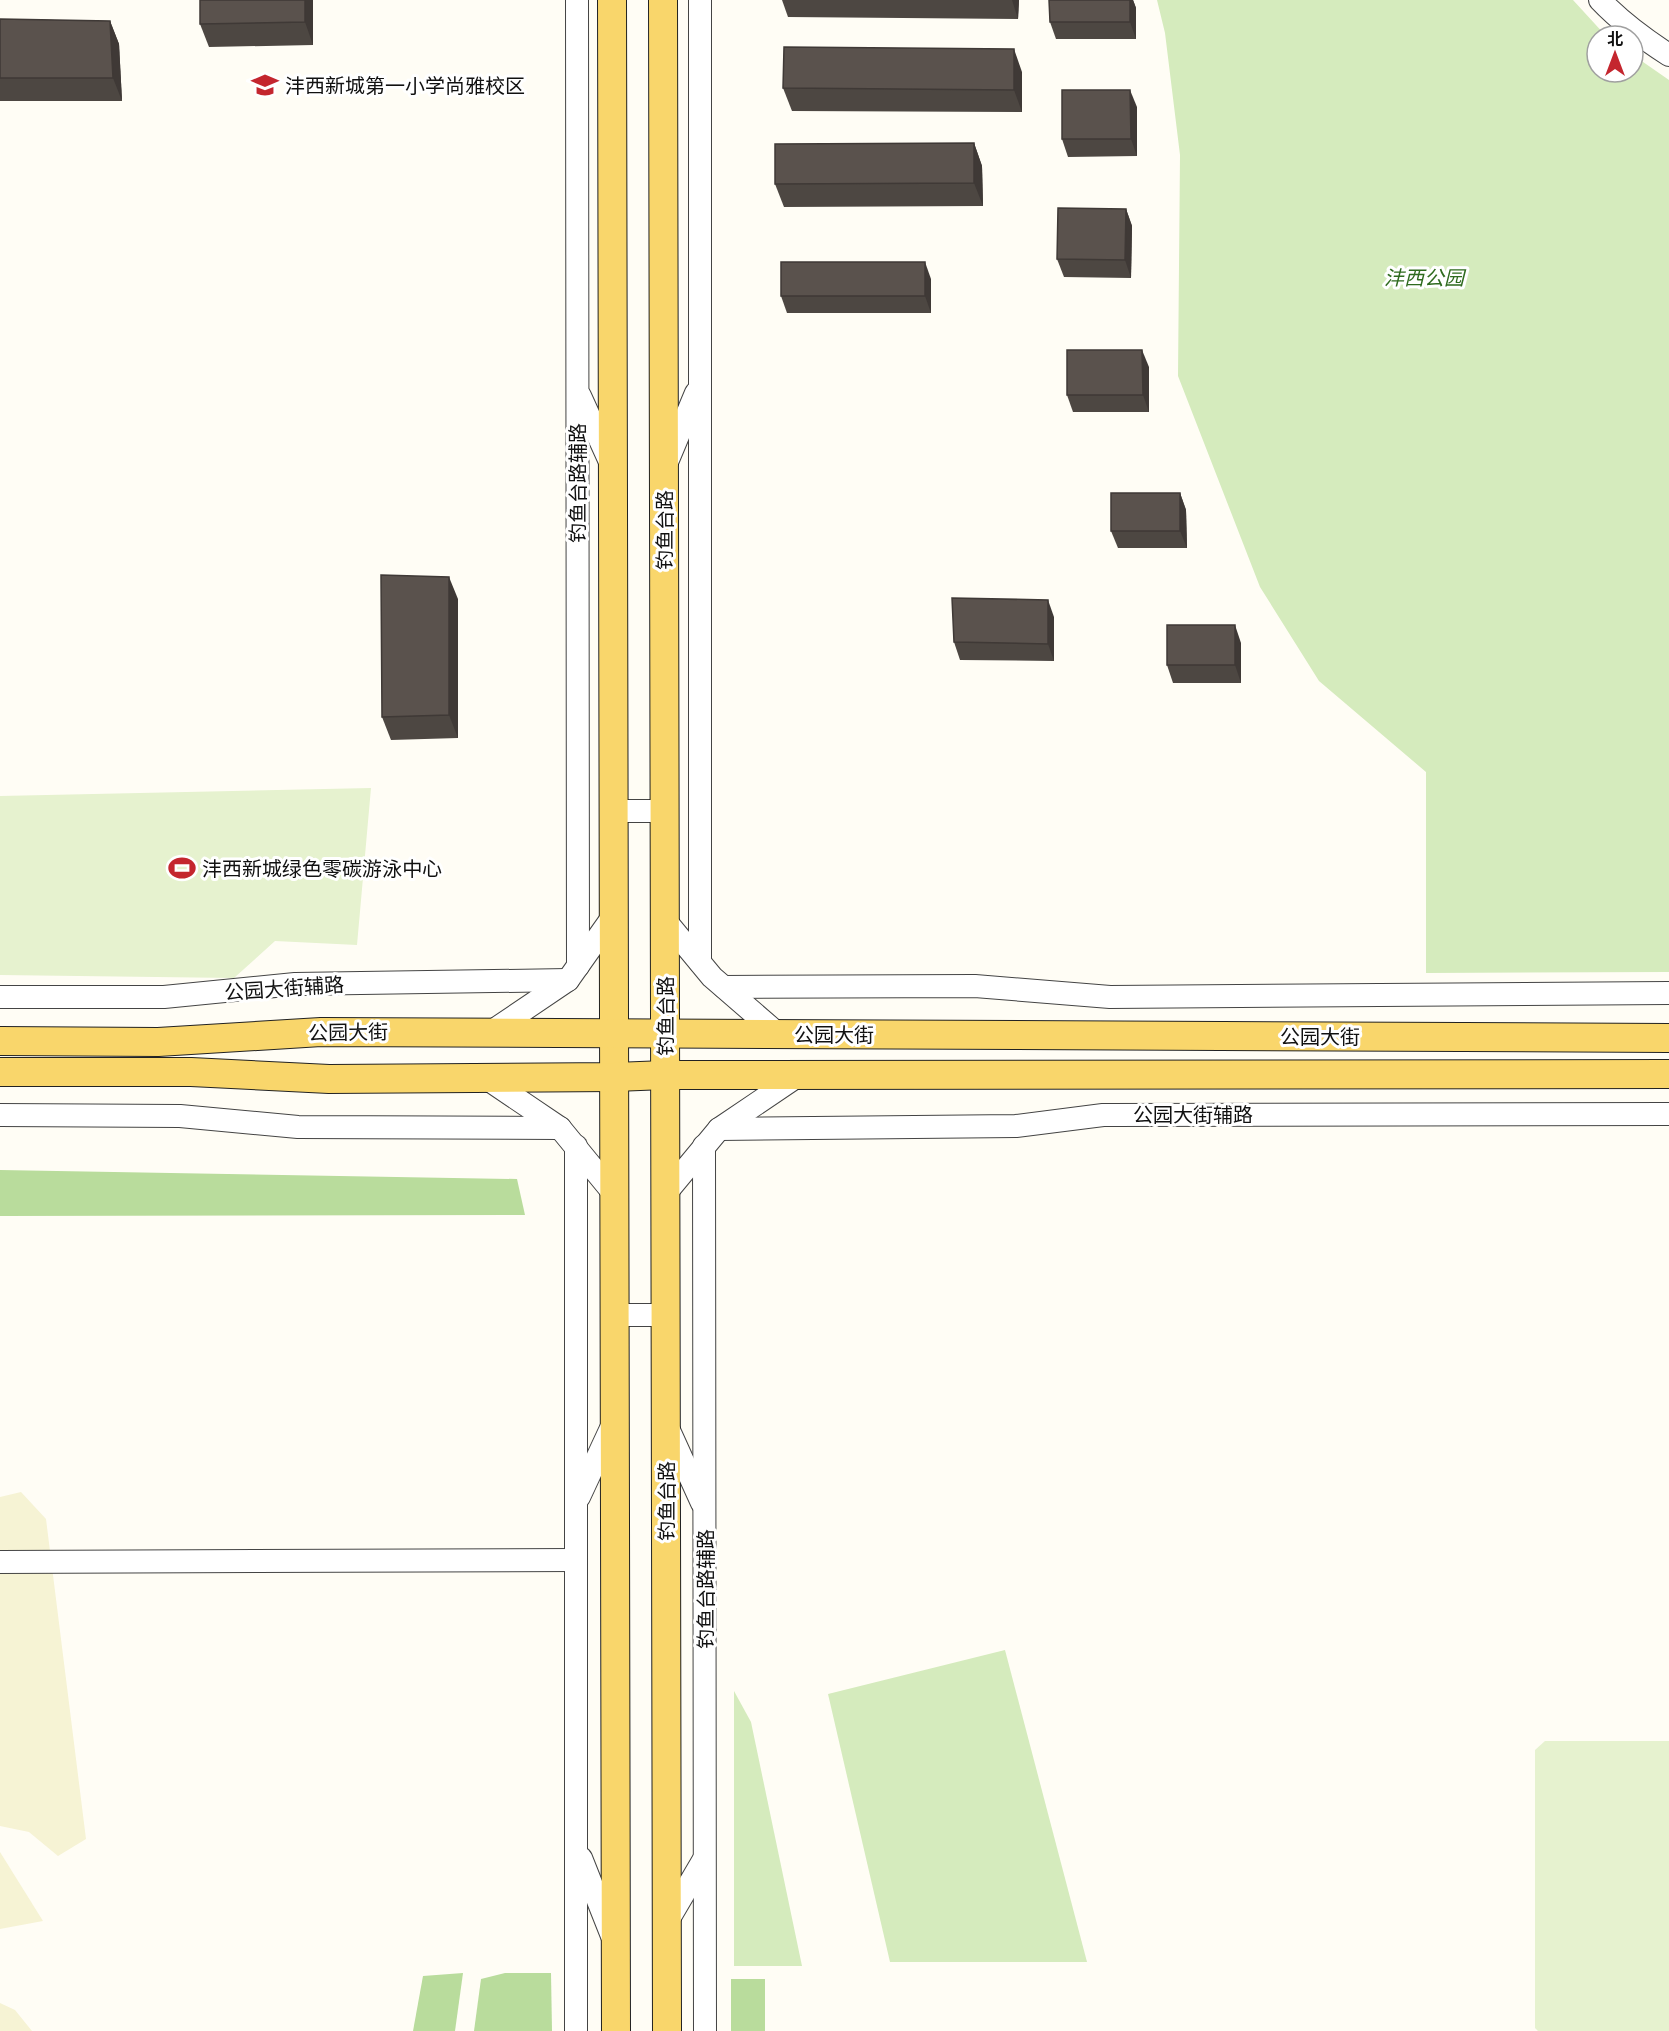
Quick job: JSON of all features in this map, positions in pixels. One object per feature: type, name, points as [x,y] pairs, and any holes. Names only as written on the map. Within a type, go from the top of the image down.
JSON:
[{"type":"main road","points":[[612,0],[616,2031]]},
{"type":"main road","name":"钓鱼台路","points":[[663,0],[667,2031]]},
{"type":"main road","name":"公园大街","points":[[0,1041],[158,1042],[321,1032],[1669,1038]]},
{"type":"main road","name":"公园大街","points":[[0,1072],[191,1072],[329,1079],[665,1075],[1669,1074]]},
{"type":"street","points":[[1600,0],[1643,37],[1669,55]]},
{"type":"street","name":"钓鱼台路辅路","points":[[573,973],[579,4]]},
{"type":"street","points":[[697,6],[700,384],[700,962]]},
{"type":"street","points":[[664,468],[700,384]]},
{"type":"street","points":[[577,389],[613,468]]},
{"type":"street","points":[[614,811],[664,811]]},
{"type":"street","points":[[491,1032],[573,973],[614,915]]},
{"type":"street","points":[[664,919],[712,977],[778,1034]]},
{"type":"street","name":"公园大街辅路","points":[[0,998],[164,997],[295,984],[573,973]]},
{"type":"street","points":[[724,987],[975,986],[1110,997],[1669,993]]},
{"type":"street","points":[[665,1194],[718,1129],[798,1075]]},
{"type":"street","points":[[486,1078],[560,1128],[615,1195]]},
{"type":"street","name":"公园大街辅路","points":[[718,1129],[1016,1126],[1103,1115],[1669,1114]]},
{"type":"street","points":[[0,1115],[180,1116],[298,1127],[560,1128]]},
{"type":"street","points":[[576,1146],[576,2031]]},
{"type":"street","name":"钓鱼台路辅路","points":[[704,1146],[705,2031]]},
{"type":"street","points":[[615,1315],[665,1315]]},
{"type":"street","points":[[576,1503],[615,1420]]},
{"type":"street","points":[[666,1422],[705,1509]]},
{"type":"street","points":[[0,1562],[576,1560]]},
{"type":"street","points":[[576,1846],[616,1946]]},
{"type":"street","points":[[667,1922],[705,1858]]},
{"type":"shaded area","points":[[21,1492],[46,1519],[86,1839],[58,1856],[29,1832],[0,1826],[0,1497]]},
{"type":"shaded area","points":[[0,1852],[43,1921],[0,1929]]},
{"type":"shaded area","points":[[0,2003],[15,2010],[32,2031],[0,2031]]},
{"type":"green space","name":"沣西公园","points":[[1157,0],[1573,0],[1595,24],[1585,24],[1585,84],[1645,84],[1645,63],[1669,80],[1669,972],[1426,973],[1426,772],[1319,681],[1260,587],[1178,376],[1180,155],[1165,33]]},
{"type":"green space","name":"沣西新城绿色零碳游泳中心","points":[[371,788],[357,945],[275,941],[234,978],[0,975],[0,796]]},
{"type":"green space","points":[[0,1170],[517,1179],[525,1215],[0,1216]]},
{"type":"green space","points":[[1005,1650],[1087,1962],[890,1962],[828,1694]]},
{"type":"green space","points":[[734,1691],[751,1722],[802,1966],[734,1966]]},
{"type":"green space","points":[[1545,1741],[1669,1741],[1669,2031],[1538,2031],[1535,2028],[1535,1750]]},
{"type":"green space","points":[[463,1973],[455,2031],[413,2031],[423,1976]]},
{"type":"green space","points":[[505,1973],[551,1973],[552,2031],[474,2031],[481,1979]]},
{"type":"green space","points":[[731,1979],[765,1979],[765,2031],[731,2031]]},
{"type":"building","points":[[200,0],[305,0],[305,22],[200,24]]},
{"type":"building","points":[[1049,0],[1130,0],[1130,22],[1050,22]]},
{"type":"building","points":[[0,19],[110,21],[113,78],[0,78]]},
{"type":"building","points":[[784,47],[1014,49],[1014,90],[783,88]]},
{"type":"building","points":[[1062,90],[1130,90],[1131,139],[1062,139]]},
{"type":"building","points":[[974,143],[974,183],[775,184],[775,144]]},
{"type":"building","points":[[1058,208],[1126,209],[1125,260],[1057,259]]},
{"type":"building","points":[[781,262],[925,262],[925,296],[781,296]]},
{"type":"building","points":[[1067,350],[1142,350],[1143,395],[1067,395]]},
{"type":"building","points":[[1111,493],[1180,493],[1180,531],[1111,531]]},
{"type":"building","points":[[381,575],[449,577],[449,715],[382,717]]},
{"type":"building","points":[[952,598],[1048,600],[1048,644],[954,642]]},
{"type":"building","points":[[1167,625],[1235,625],[1235,665],[1167,665]]},
{"type":"place","name":"沣西新城第一小学尚雅校区","points":[[265,85]]},
{"type":"place","name":"沣西新城绿色零碳游泳中心","points":[[182,868]]}]
